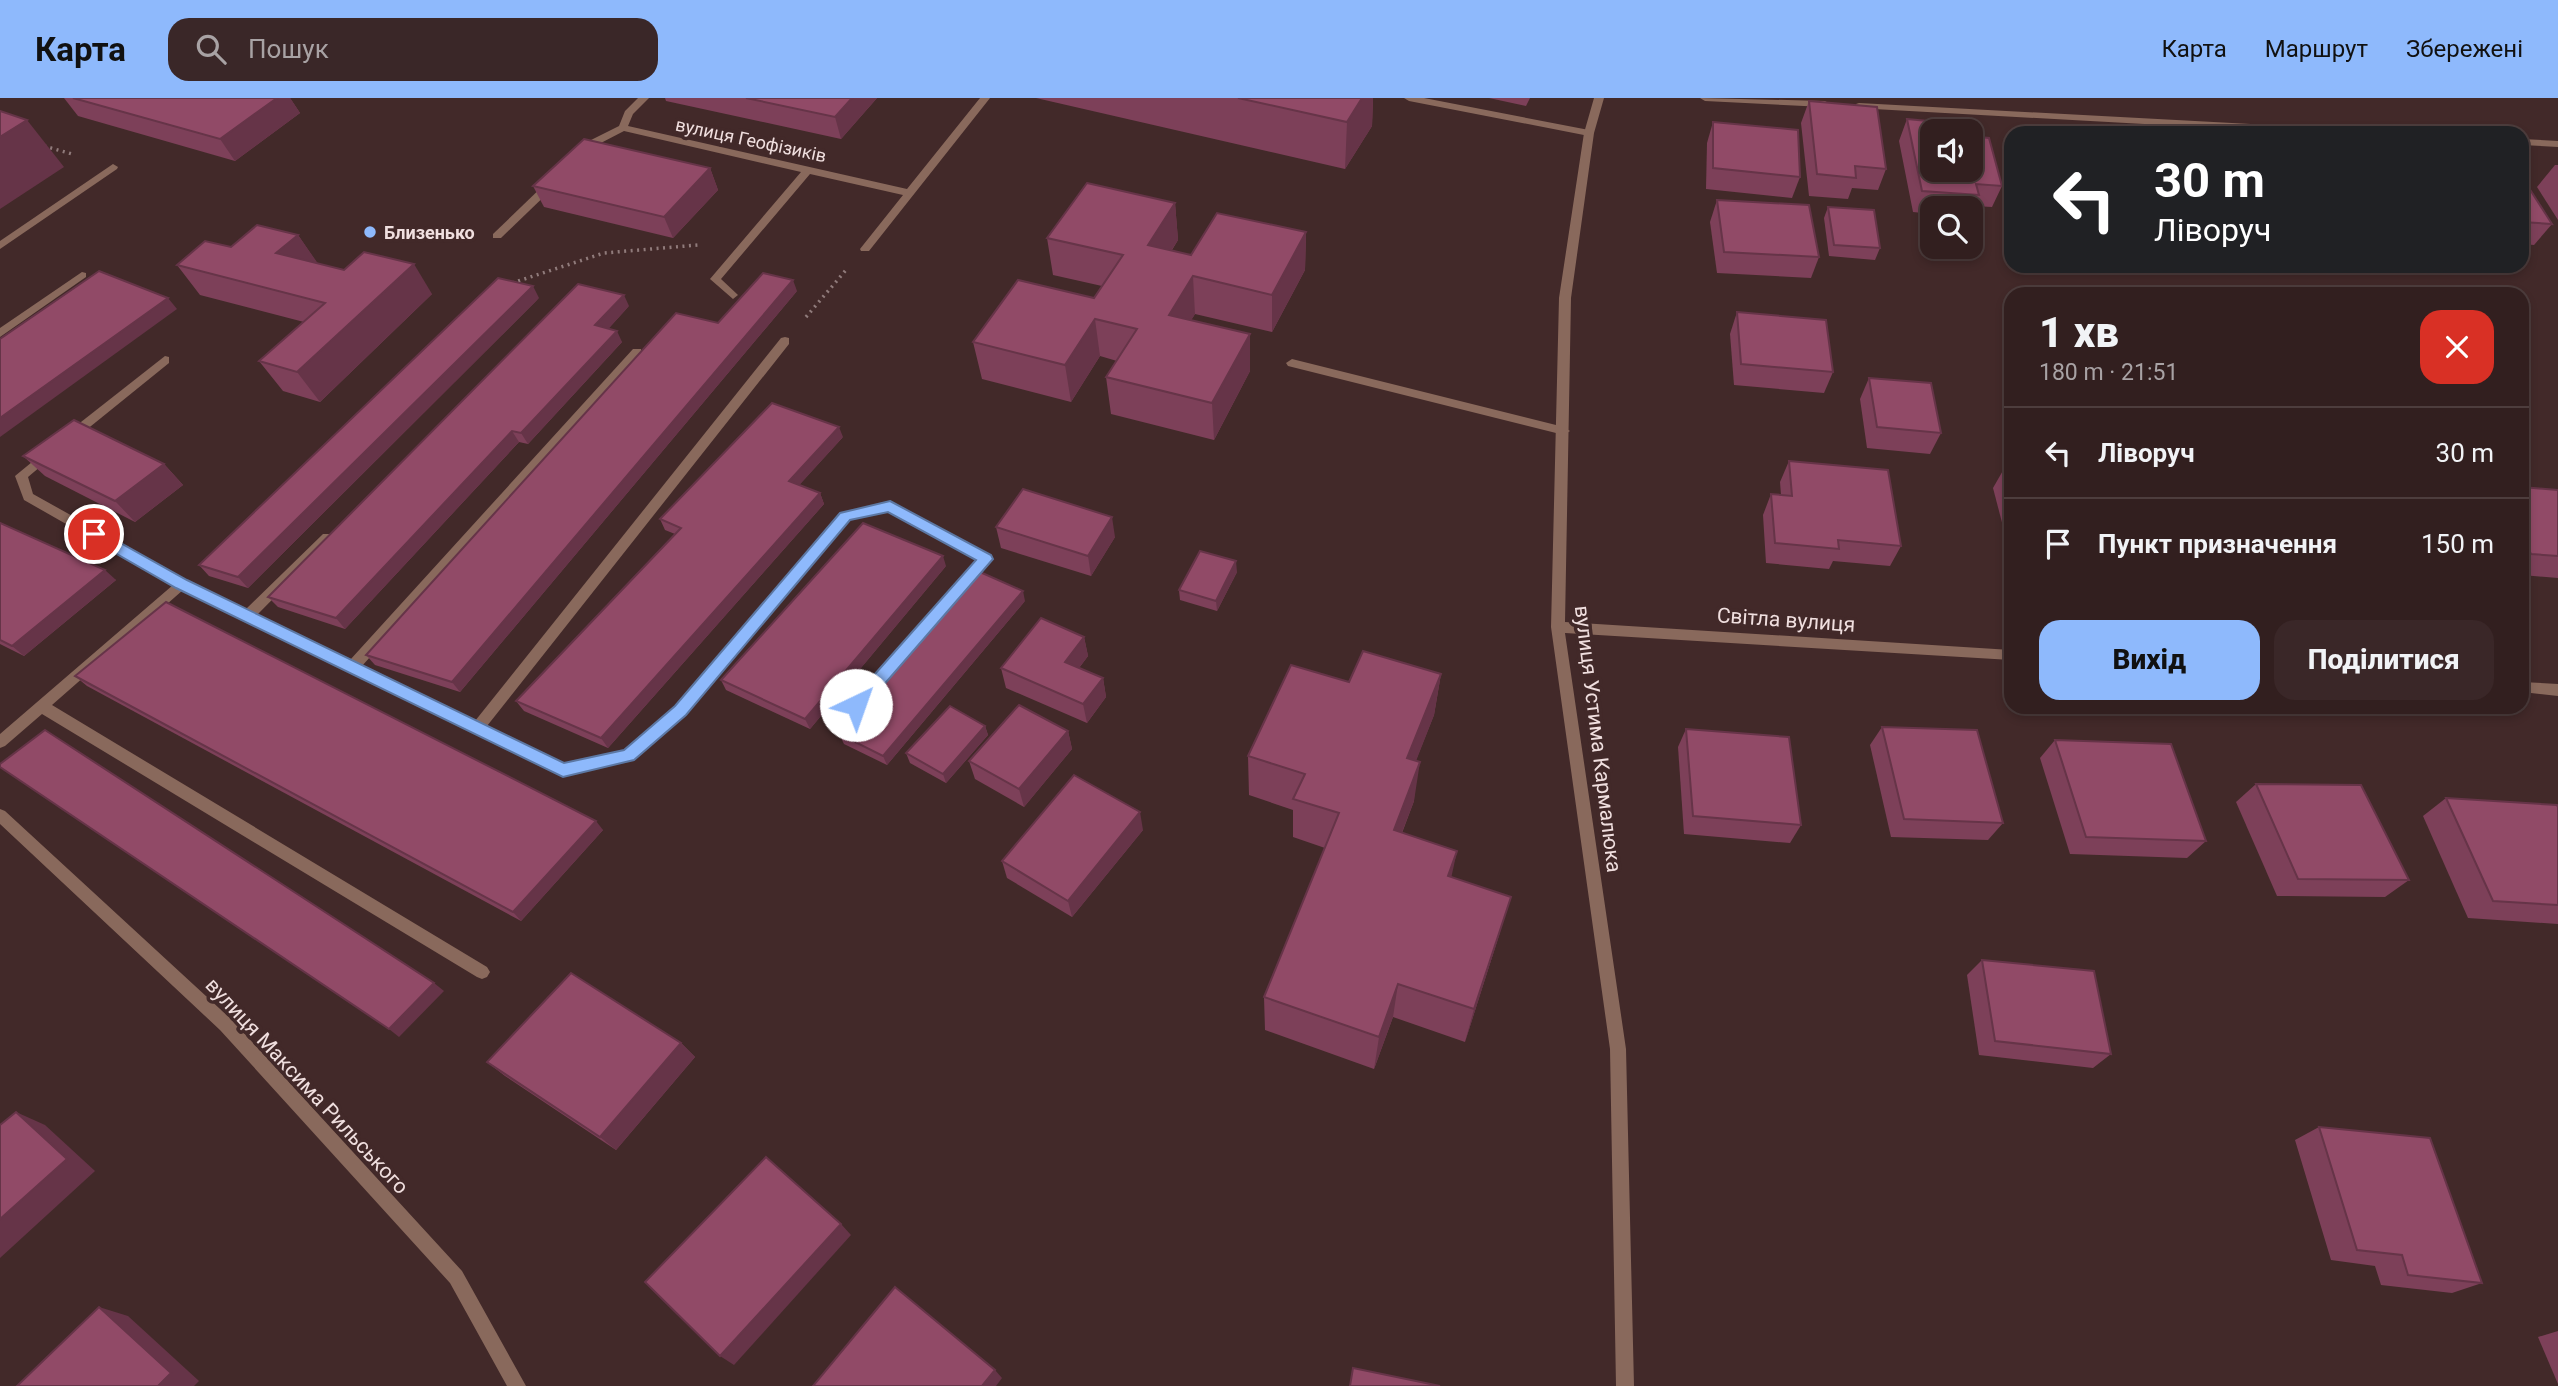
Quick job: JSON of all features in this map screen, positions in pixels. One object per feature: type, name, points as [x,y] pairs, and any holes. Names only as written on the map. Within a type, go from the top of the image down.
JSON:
[{"type":"street","points":[[573,161],[593,143],[623,128],[628,113],[644,98]]},
{"type":"street","points":[[865,249],[985,98]]},
{"type":"street","points":[[1409,98],[1588,133]]},
{"type":"street","name":"вулиця Устима Кармалюка","points":[[1599,98],[1588,133],[1565,298],[1558,627],[1618,1049],[1625,1386]]},
{"type":"street","points":[[1705,98],[1831,105]]},
{"type":"street","points":[[1845,106],[2227,126]]},
{"type":"street","name":"вулиця Геофізиків","points":[[623,128],[909,193]]},
{"type":"street","points":[[2529,142],[2558,144]]},
{"type":"street","points":[[0,246],[113,167]]},
{"type":"street","points":[[497,236],[564,171]]},
{"type":"street","points":[[733,295],[715,279],[807,171]]},
{"type":"street","points":[[0,333],[82,275]]},
{"type":"street","points":[[477,729],[785,341]]},
{"type":"street","points":[[353,666],[637,352]]},
{"type":"street","points":[[165,360],[21,476],[28,497],[182,584],[563,770],[629,755],[680,710],[845,516],[890,506],[986,559],[838,726]]},
{"type":"street","points":[[1292,363],[1563,431]]},
{"type":"street","points":[[249,615],[338,527]]},
{"type":"street","points":[[0,742],[182,584]]},
{"type":"street","name":"Світла вулиця","points":[[1558,627],[2004,655]]},
{"type":"street","points":[[2529,688],[2558,690]]},
{"type":"street","points":[[41,706],[482,972]]},
{"type":"street","name":"вулиця Максима Рильського","points":[[0,815],[226,1025],[456,1276],[517,1386]]},
{"type":"path","points":[[38,144],[113,167]]},
{"type":"path","points":[[507,284],[604,253],[749,240]]},
{"type":"path","points":[[785,341],[865,249]]},
{"type":"building","points":[[73,98],[277,98],[220,139]]},
{"type":"building","points":[[746,98],[852,98],[835,117]]},
{"type":"building","points":[[1238,98],[1362,98],[1347,122]]},
{"type":"building","points":[[1809,101],[1877,107],[1886,169],[1855,166],[1856,178],[1817,174]]},
{"type":"building","points":[[0,111],[27,120],[0,137]]},
{"type":"building","points":[[1907,119],[1920,120],[1920,181]]},
{"type":"building","points":[[1713,122],[1798,130],[1800,177],[1713,168]]},
{"type":"building","points":[[1983,137],[1989,138],[2002,186],[1976,184],[1979,195],[1922,191],[1920,182],[1983,182]]},
{"type":"building","points":[[584,139],[710,168],[664,217],[533,186]]},
{"type":"building","points":[[1087,183],[1175,203],[1148,245],[1191,255],[1217,213],[1306,232],[1272,295],[1193,276],[1169,315],[1250,334],[1212,403],[1106,377],[1137,329],[1095,319],[1065,365],[973,342],[1018,280],[1094,298],[1123,255],[1047,238]]},
{"type":"building","points":[[2529,188],[2552,224],[2529,222]]},
{"type":"building","points":[[1717,200],[1809,205],[1819,257],[1724,252]]},
{"type":"building","points":[[1828,207],[1874,210],[1880,248],[1834,245]]},
{"type":"building","points":[[257,225],[298,235],[276,253],[344,270],[364,252],[414,264],[297,372],[259,361],[325,303],[177,265],[205,241],[231,247]]},
{"type":"building","points":[[99,271],[168,298],[0,418],[0,339]]},
{"type":"building","points":[[763,273],[793,280],[452,682],[366,655],[676,313],[718,323]]},
{"type":"building","points":[[498,278],[533,286],[238,577],[199,565]]},
{"type":"building","points":[[578,284],[624,295],[595,325],[617,331],[521,433],[512,431],[336,618],[268,597]]},
{"type":"building","points":[[1737,312],[1826,320],[1833,372],[1741,364]]},
{"type":"building","points":[[1869,378],[1931,383],[1941,433],[1877,427]]},
{"type":"building","points":[[772,403],[839,427],[789,481],[820,493],[601,738],[516,701],[681,528],[660,519]]},
{"type":"building","points":[[74,420],[164,464],[115,501],[23,456]]},
{"type":"building","points":[[1789,461],[1888,470],[1901,546],[1838,540],[1839,549],[1775,543],[1771,494],[1792,496]]},
{"type":"building","points":[[2529,488],[2558,490],[2558,556],[2531,554]]},
{"type":"building","points":[[1023,489],[1112,517],[1088,556],[996,527]]},
{"type":"building","points":[[0,523],[105,570],[12,646],[0,640]]},
{"type":"building","points":[[863,523],[943,556],[805,719],[721,680]]},
{"type":"building","points":[[1200,551],[1236,561],[1216,601],[1179,590]]},
{"type":"building","points":[[980,572],[1023,591],[883,756],[839,734]]},
{"type":"building","points":[[166,602],[596,821],[513,912],[75,676]]},
{"type":"building","points":[[1041,618],[1084,637],[1065,662],[1103,678],[1083,704],[1001,668]]},
{"type":"building","points":[[1363,651],[1441,674],[1407,758],[1420,762],[1394,830],[1457,851],[1448,876],[1511,897],[1474,1009],[1398,984],[1379,1037],[1264,997],[1339,813],[1293,799],[1305,774],[1248,756],[1291,665],[1349,682]]},
{"type":"building","points":[[1019,705],[1068,731],[1019,789],[969,761]]},
{"type":"building","points":[[950,706],[985,726],[943,774],[906,753]]},
{"type":"building","points":[[1882,727],[1977,730],[2003,823],[1904,819]]},
{"type":"building","points":[[1686,729],[1789,737],[1801,825],[1693,816]]},
{"type":"building","points":[[45,730],[434,983],[389,1029],[0,767],[0,764]]},
{"type":"building","points":[[2055,740],[2171,744],[2206,841],[2086,837]]},
{"type":"building","points":[[1074,775],[1140,812],[1068,901],[1002,861]]},
{"type":"building","points":[[2256,784],[2361,785],[2409,880],[2298,879]]},
{"type":"building","points":[[2446,798],[2557,805],[2558,905],[2493,901]]},
{"type":"building","points":[[1982,960],[2094,971],[2111,1054],[1995,1041]]},
{"type":"building","points":[[571,973],[681,1043],[600,1137],[487,1062]]},
{"type":"building","points":[[16,1112],[67,1159],[0,1219],[0,1125]]},
{"type":"building","points":[[2319,1127],[2430,1138],[2482,1283],[2408,1275],[2402,1255],[2357,1250]]},
{"type":"building","points":[[766,1157],[841,1224],[720,1356],[645,1282]]},
{"type":"building","points":[[895,1287],[995,1370],[982,1386],[813,1386]]},
{"type":"building","points":[[99,1307],[171,1373],[158,1386],[17,1386]]},
{"type":"building","points":[[1353,1368],[1440,1386],[1350,1386]]},
{"type":"place","name":"Близенько","points":[[370,232]]},
{"type":"route","points":[[94,534],[182,584],[563,770],[629,755],[680,710],[845,516],[890,506],[986,559],[856,705]]}]
